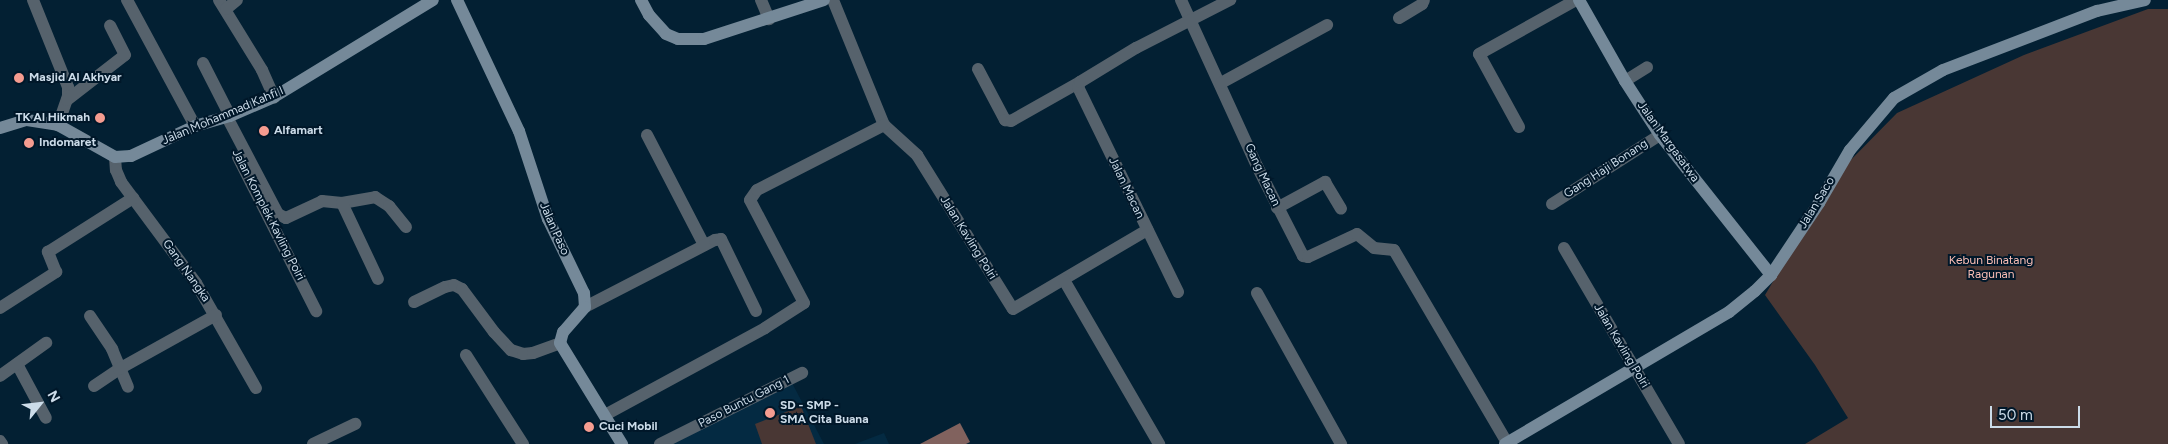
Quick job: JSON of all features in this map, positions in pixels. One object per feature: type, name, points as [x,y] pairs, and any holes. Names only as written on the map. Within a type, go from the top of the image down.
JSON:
[{"type":"main road","name":"Jalan Mohammad Kahfi I","points":[[115,157],[131,156],[195,126],[226,117],[274,97],[317,73],[405,15],[433,0]]},
{"type":"main road","name":"Jalan Paso","points":[[457,0],[519,131],[548,220],[581,287],[585,307]]},
{"type":"main road","points":[[641,0],[649,15],[666,34],[678,39],[704,39],[824,0]]},
{"type":"main road","name":"Jalan Margasatwa","points":[[1578,0],[1625,81],[1660,135],[1770,275]]},
{"type":"main road","name":"Jalan Saco","points":[[1506,444],[1729,312],[1770,275],[1820,203],[1850,150],[1894,98],[1943,70],[2097,11],[2145,0]]},
{"type":"main road","points":[[0,128],[27,120],[58,125],[115,157]]},
{"type":"main road","points":[[585,307],[563,332],[560,342],[622,444]]},
{"type":"street","points":[[33,0],[68,87],[67,100],[58,125]]},
{"type":"street","points":[[127,0],[195,126]]},
{"type":"street","points":[[237,0],[223,5],[262,70],[274,97]]},
{"type":"street","points":[[761,0],[769,19]]},
{"type":"street","points":[[605,415],[804,304],[750,200],[757,190],[884,124],[833,0]]},
{"type":"street","name":"Gang Macan","points":[[1181,0],[1277,208],[1303,256],[1308,258],[1357,234],[1374,248],[1394,250],[1506,444]]},
{"type":"street","points":[[978,69],[1006,120],[1011,121],[1190,20],[1230,0]]},
{"type":"street","points":[[1400,18],[1422,4],[1424,0]]},
{"type":"street","points":[[1518,128],[1479,54],[1578,0]]},
{"type":"street","points":[[1221,84],[1327,25]]},
{"type":"street","points":[[67,100],[125,55],[110,26]]},
{"type":"street","points":[[203,63],[226,117],[278,214],[286,218],[322,200],[342,203],[375,198],[389,206],[406,227]]},
{"type":"street","points":[[1625,81],[1647,67]]},
{"type":"street","name":"Jalan Macan","points":[[1080,82],[1079,91],[1178,292]]},
{"type":"street","name":"Jalan Komplek Kavling Polri","points":[[226,117],[316,311]]},
{"type":"street","name":"Jalan Kavling Polri","points":[[884,124],[917,155],[1013,308],[1147,230]]},
{"type":"street","points":[[647,135],[704,245]]},
{"type":"street","name":"Gang Haji Bonang","points":[[1552,204],[1660,135]]},
{"type":"street","name":"Gang Nangka","points":[[115,157],[116,170],[121,182],[196,283],[256,388]]},
{"type":"street","points":[[1277,208],[1325,182],[1340,209]]},
{"type":"street","points":[[0,308],[56,272],[48,253],[133,198]]},
{"type":"street","points":[[342,203],[378,279]]},
{"type":"street","points":[[585,307],[704,245],[721,240],[756,311]]},
{"type":"street","name":"Jalan Kavling Polri","points":[[1564,248],[1679,444]]},
{"type":"street","points":[[1064,280],[1159,444]]},
{"type":"street","points":[[414,302],[445,286],[454,285],[462,289],[494,332],[511,350],[523,354],[533,353],[560,342]]},
{"type":"street","points":[[1257,293],[1341,444]]},
{"type":"street","points":[[94,386],[119,369],[216,315]]},
{"type":"street","points":[[90,316],[112,349],[128,387]]},
{"type":"street","points":[[0,376],[46,343]]},
{"type":"street","points":[[466,355],[523,444]]},
{"type":"street","points":[[17,364],[46,418]]},
{"type":"street","name":"Paso Buntu Gang 1","points":[[660,444],[802,373]]},
{"type":"street","points":[[314,444],[356,424]]},
{"type":"shaded area","name":"SD - SMP - SMA Cita Buana","points":[[792,383],[824,444],[672,444]]},
{"type":"shaded area","points":[[960,423],[970,442],[966,444],[920,444]]},
{"type":"shaded area","name":"SD - SMP - SMA Cita Buana","points":[[884,433],[889,444],[855,444]]},
{"type":"green space","name":"Kebun Binatang Ragunan","points":[[2148,9],[2168,9],[2168,444],[1805,444],[1848,418],[1815,365],[1765,295],[1836,175],[1897,113],[2024,55]]},
{"type":"green space","points":[[801,406],[816,444],[762,444],[755,424]]},
{"type":"place","name":"Masjid Al Akhyar","points":[[19,78]]},
{"type":"place","name":"TK Al Hikmah","points":[[100,118]]},
{"type":"place","name":"Alfamart","points":[[264,131]]},
{"type":"place","name":"Indomaret","points":[[29,143]]},
{"type":"place","name":"SD - SMP - SMA Cita Buana","points":[[770,413]]},
{"type":"place","name":"Cuci Mobil","points":[[589,427]]}]
